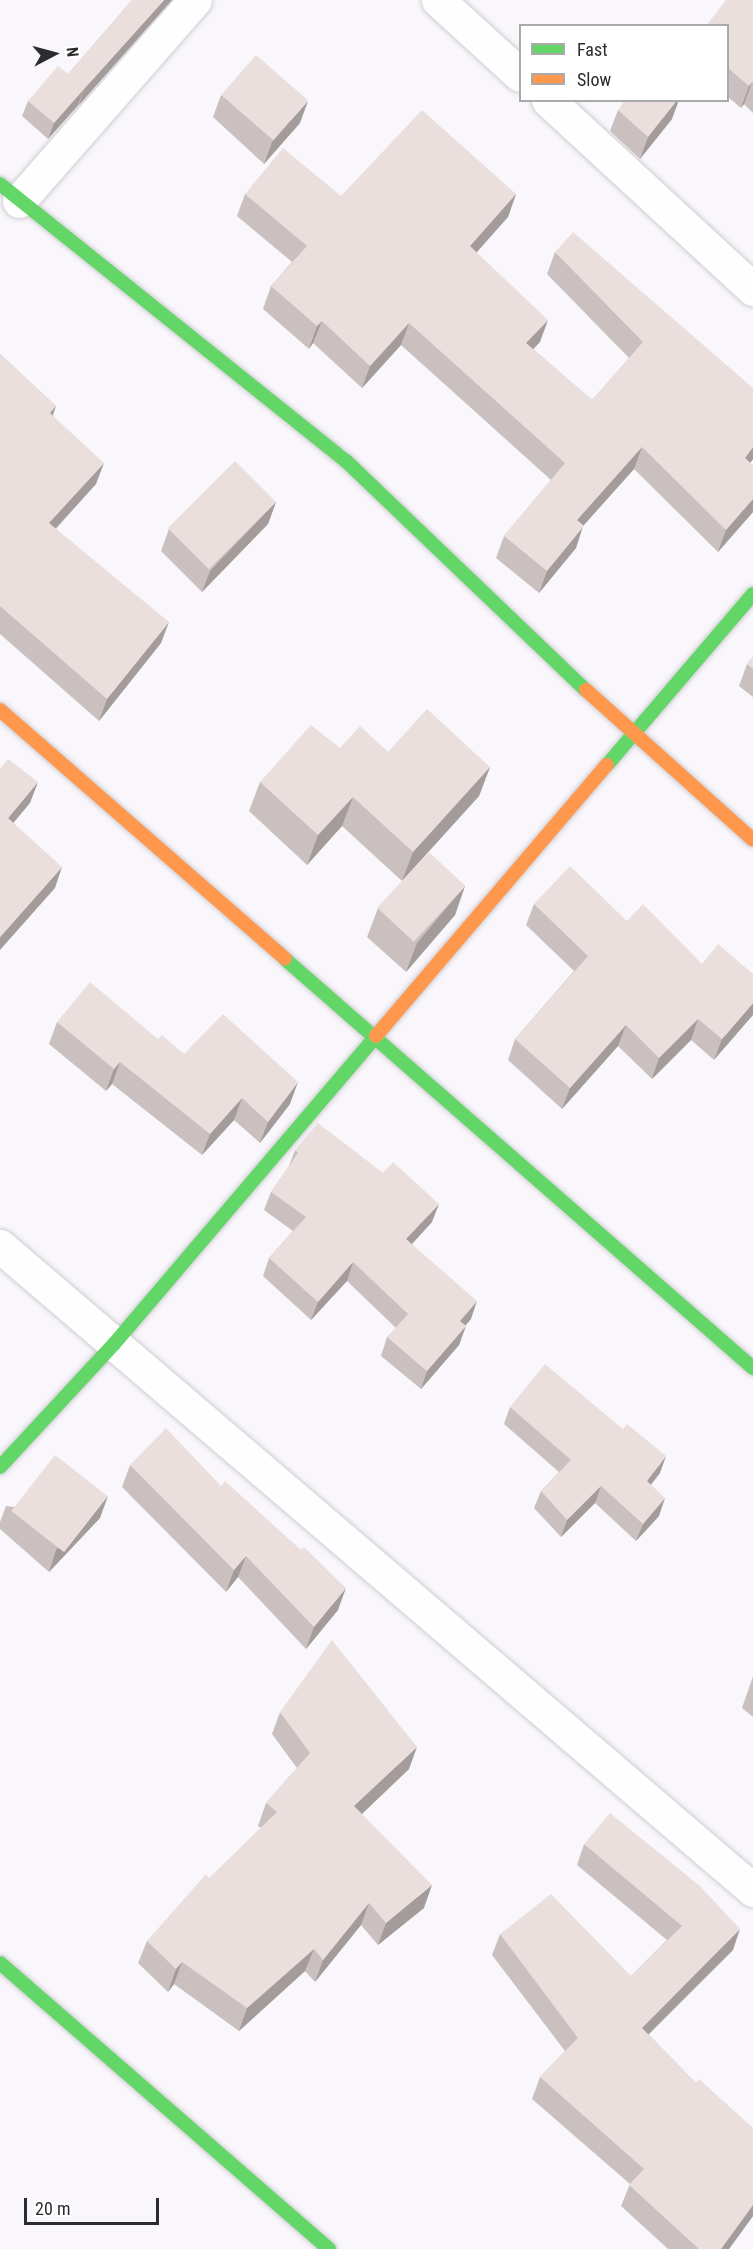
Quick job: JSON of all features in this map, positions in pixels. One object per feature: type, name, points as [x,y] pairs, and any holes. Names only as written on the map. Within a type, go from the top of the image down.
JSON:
[{"type":"street","points":[[195,0],[10,192],[346,461],[633,735],[753,840]]},
{"type":"street","points":[[438,0],[519,74]]},
{"type":"street","points":[[550,102],[753,289]]},
{"type":"street","points":[[0,1467],[114,1344],[753,594]]},
{"type":"street","points":[[0,710],[378,1036],[753,1368]]},
{"type":"street","points":[[0,1246],[753,1890]]},
{"type":"street","points":[[0,1963],[329,2249]]},
{"type":"building","points":[[132,0],[164,0],[54,123],[28,101],[58,66],[68,74]]},
{"type":"building","points":[[726,0],[753,0],[753,82],[749,86],[729,69],[729,24],[708,24]]},
{"type":"building","points":[[256,55],[308,100],[273,140],[221,95]]},
{"type":"building","points":[[624,102],[675,102],[648,137],[618,110]]},
{"type":"building","points":[[422,110],[516,194],[470,246],[548,320],[526,343],[592,400],[643,342],[555,252],[573,232],[753,388],[753,447],[745,458],[753,465],[753,499],[726,530],[642,447],[577,520],[584,526],[547,571],[504,536],[565,463],[409,323],[370,366],[322,321],[317,326],[271,286],[307,246],[245,194],[283,148],[341,196]]},
{"type":"building","points":[[0,354],[56,406],[50,413],[104,463],[49,523],[169,622],[107,699],[0,606]]},
{"type":"building","points":[[235,461],[276,502],[209,569],[168,528]]},
{"type":"building","points":[[753,657],[753,669],[747,664]]},
{"type":"building","points":[[427,709],[490,767],[413,852],[353,797],[318,835],[260,782],[311,725],[340,748],[360,726],[388,752]]},
{"type":"building","points":[[8,759],[38,782],[8,818],[62,867],[0,937],[0,769]]},
{"type":"building","points":[[429,852],[466,886],[414,942],[377,908]]},
{"type":"building","points":[[570,866],[627,921],[643,904],[702,964],[718,944],[753,974],[753,1003],[722,1039],[698,1019],[659,1058],[626,1025],[570,1088],[515,1039],[588,956],[534,904]]},
{"type":"building","points":[[90,982],[158,1039],[162,1035],[184,1054],[223,1014],[298,1082],[268,1122],[242,1098],[210,1134],[120,1062],[114,1069],[57,1022]]},
{"type":"building","points":[[318,1123],[383,1173],[393,1162],[439,1204],[406,1239],[477,1301],[460,1321],[466,1326],[427,1371],[387,1337],[408,1314],[353,1262],[318,1302],[269,1258],[306,1217],[271,1192],[298,1153],[295,1150]]},
{"type":"building","points":[[545,1364],[623,1429],[627,1424],[666,1456],[647,1481],[665,1498],[643,1524],[601,1486],[567,1520],[541,1491],[571,1460],[510,1407]]},
{"type":"building","points":[[166,1428],[221,1486],[225,1481],[301,1550],[304,1547],[346,1588],[314,1627],[246,1556],[234,1570],[130,1465]]},
{"type":"building","points":[[55,1455],[108,1496],[64,1552],[11,1511]]},
{"type":"building","points":[[332,1640],[417,1747],[354,1806],[432,1885],[386,1923],[369,1903],[323,1960],[314,1949],[247,2008],[182,1962],[176,1969],[147,1941],[206,1874],[209,1878],[277,1812],[266,1803],[310,1753],[280,1712]]},
{"type":"building","points":[[610,1813],[700,1886],[740,1929],[642,2028],[696,2083],[699,2079],[753,2128],[753,2205],[721,2249],[699,2249],[629,2185],[644,2169],[540,2077],[578,2038],[500,1934],[551,1894],[631,1976],[682,1926],[584,1844]]},
{"type":"traffic: fast","points":[[0,184],[346,461],[586,690]]},
{"type":"traffic: fast","points":[[607,765],[753,594]]},
{"type":"traffic: fast","points":[[285,959],[753,1368]]},
{"type":"traffic: fast","points":[[0,1467],[114,1344],[376,1036]]},
{"type":"traffic: fast","points":[[0,1963],[329,2249]]},
{"type":"traffic: slow","points":[[586,690],[753,840]]},
{"type":"traffic: slow","points":[[0,710],[285,959]]},
{"type":"traffic: slow","points":[[376,1036],[607,765]]}]
